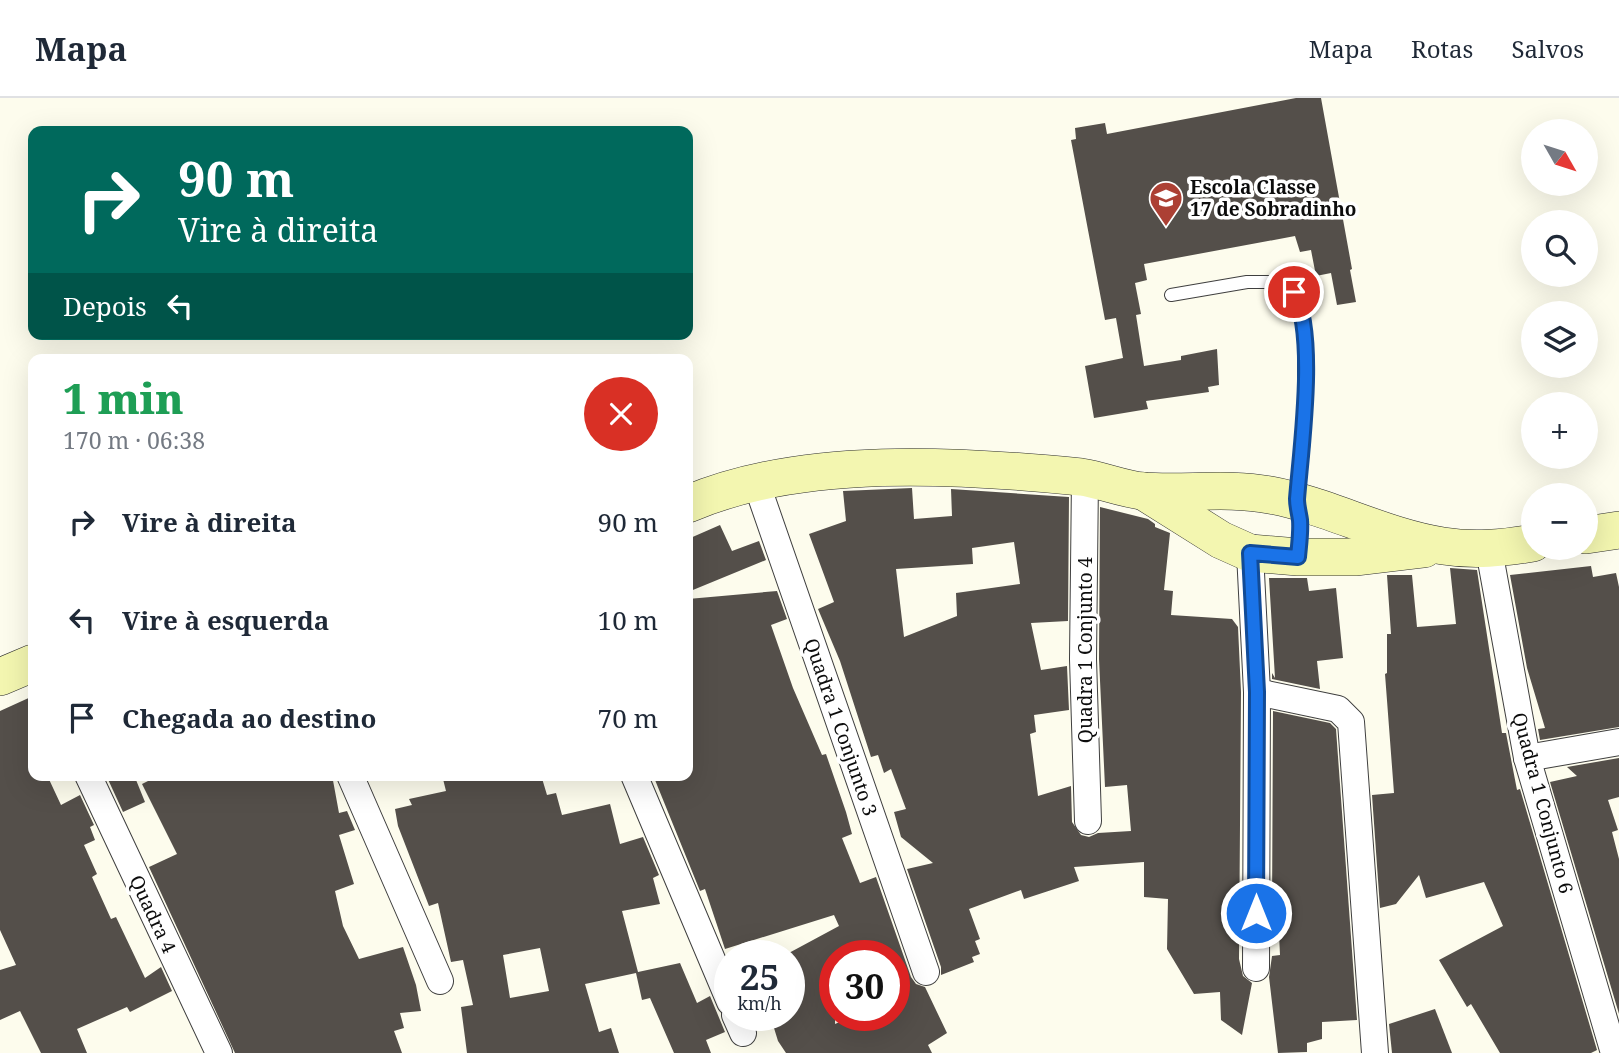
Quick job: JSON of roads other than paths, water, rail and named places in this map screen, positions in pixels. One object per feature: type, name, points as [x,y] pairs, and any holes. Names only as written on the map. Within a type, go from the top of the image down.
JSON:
[{"type":"street","points":[[693,503],[756,482],[821,473],[906,467],[1085,478],[1142,491],[1227,491],[1270,495],[1442,546],[1489,550],[1521,545]]},
{"type":"street","name":"Quadra 1 Conjunto 4","points":[[1085,478],[1083,660],[1088,821]]},
{"type":"street","name":"Quadra 1 Conjunto 3","points":[[756,482],[926,972]]},
{"type":"street","points":[[1142,491],[1235,546],[1298,557],[1357,557],[1442,546]]},
{"type":"street","points":[[1227,491],[1227,519],[1235,546],[1257,692],[1256,968]]},
{"type":"street","points":[[1297,502],[1300,522],[1298,557]]},
{"type":"street","points":[[1598,533],[1619,530]]},
{"type":"street","name":"Quadra 1 Conjunto 6","points":[[1489,550],[1527,758],[1614,1053]]},
{"type":"street","points":[[0,677],[28,665]]},
{"type":"street","points":[[1257,692],[1339,709],[1351,722],[1375,1053]]},
{"type":"street","points":[[1527,758],[1619,742]]},
{"type":"street","name":"Quadra 4","points":[[91,781],[219,1053]]},
{"type":"street","points":[[353,781],[439,981]]},
{"type":"street","points":[[637,781],[714,964]]},
{"type":"lane","points":[[1171,295],[1247,282],[1272,282],[1294,292],[1300,303],[1304,331],[1304,438],[1297,502]]},
{"type":"place","name":"Escola Classe 17 de Sobradinho","points":[[1166,228]]}]
